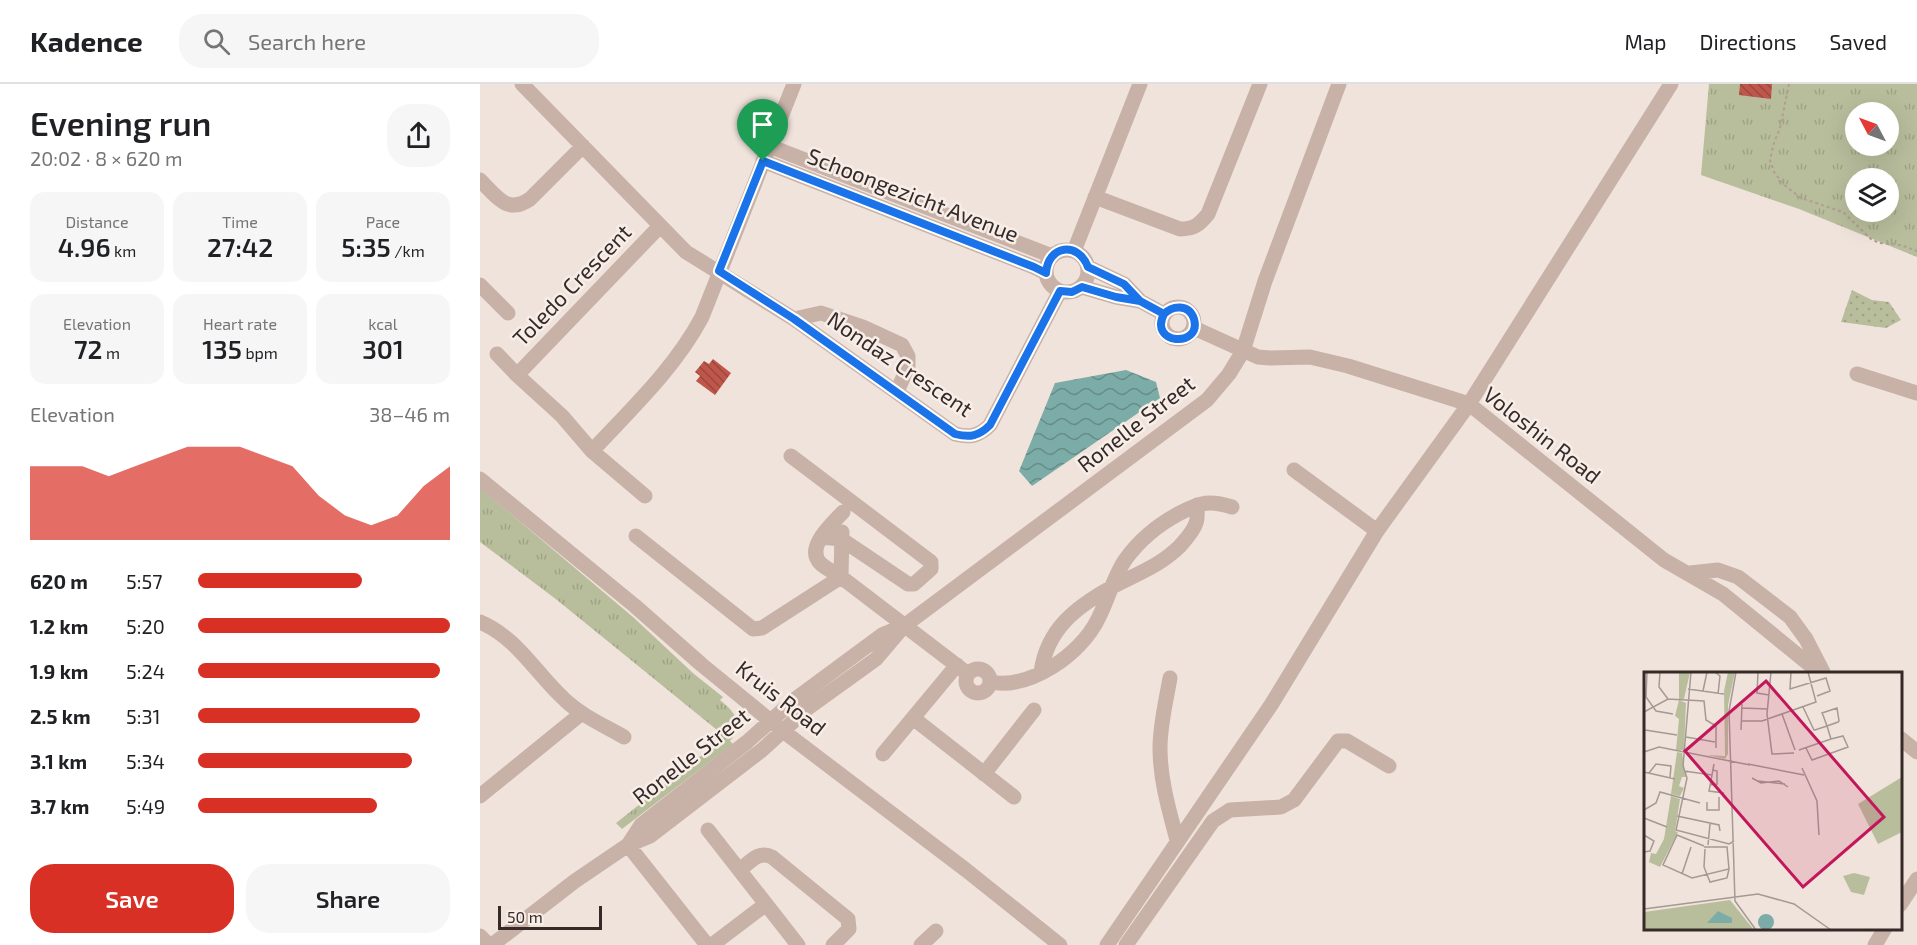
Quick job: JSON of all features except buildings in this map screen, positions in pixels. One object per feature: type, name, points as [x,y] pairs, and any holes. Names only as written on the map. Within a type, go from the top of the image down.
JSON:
[{"type":"street","points":[[522,84],[686,252],[719,271]]},
{"type":"street","points":[[591,451],[668,367],[694,332],[702,317],[794,84]]},
{"type":"street","points":[[1074,251],[1140,84]]},
{"type":"street","points":[[1095,197],[1180,229],[1191,229],[1200,224],[1208,214],[1260,84]]},
{"type":"street","name":"Ronelle Street","points":[[491,945],[575,881],[628,845],[650,836],[762,750],[777,726],[808,708],[876,658],[904,626],[1194,411],[1219,387],[1230,374],[1243,351],[1265,281],[1339,84]]},
{"type":"street","points":[[1107,945],[1270,705],[1377,531],[1469,405],[1671,84]]},
{"type":"street","points":[[480,180],[504,204],[512,206],[522,204],[583,146]]},
{"type":"street","name":"Schoongezicht Avenue","points":[[769,146],[1052,256]]},
{"type":"street","name":"Schoongezicht Avenue","points":[[763,161],[1046,273]]},
{"type":"street","name":"Toledo Crescent","points":[[517,375],[660,226]]},
{"type":"street","points":[[1060,251],[1074,251],[1085,258],[1088,278],[1082,287],[1072,292],[1060,291],[1052,286],[1046,273],[1046,266],[1052,256],[1060,251]]},
{"type":"street","points":[[1088,267],[1124,284],[1140,301],[1164,314]]},
{"type":"street","name":"Nondaz Crescent","points":[[719,271],[794,319],[955,434],[965,437],[973,437],[990,425],[1060,291]]},
{"type":"street","points":[[480,285],[508,313]]},
{"type":"street","points":[[1082,287],[1140,301]]},
{"type":"street","points":[[1175,307],[1186,309],[1193,317],[1194,328],[1188,337],[1183,339],[1168,337],[1162,329],[1164,314],[1175,307]]},
{"type":"street","points":[[794,319],[821,313],[863,327],[902,345],[908,356],[908,366],[897,392]]},
{"type":"street","points":[[1194,328],[1243,351]]},
{"type":"street","name":"Voloshin Road","points":[[1243,351],[1258,357],[1310,357],[1348,366],[1469,405],[1664,560],[1723,594],[1820,672]]},
{"type":"street","name":"Toledo Crescent","points":[[496,354],[562,416],[591,451],[645,496]]},
{"type":"street","points":[[1857,374],[1917,393]]},
{"type":"street","points":[[791,456],[847,507],[931,562],[931,569],[914,584],[908,584],[842,539],[821,537]]},
{"type":"street","points":[[1294,470],[1377,531]]},
{"type":"street","name":"Kruis Road","points":[[480,479],[777,726],[1060,945]]},
{"type":"street","points":[[883,754],[913,718],[962,670],[982,670],[988,675],[990,682],[1000,684],[1025,680],[1053,667],[1068,655],[1097,621],[1119,569],[1146,536],[1166,521],[1197,505],[1216,502],[1232,507]]},
{"type":"street","points":[[1041,672],[1046,649],[1060,626],[1073,613],[1112,587],[1152,568],[1173,552],[1194,529],[1197,522],[1197,505]]},
{"type":"street","points":[[841,577],[842,539],[847,507]]},
{"type":"street","points":[[847,507],[821,537],[815,549],[818,560],[962,670]]},
{"type":"street","points":[[636,536],[756,630],[841,577]]},
{"type":"street","points":[[1690,573],[1718,570],[1738,577],[1790,617],[1806,639],[1822,672]]},
{"type":"street","points":[[480,622],[518,647],[557,693],[582,713],[624,737]]},
{"type":"street","points":[[1170,678],[1162,727],[1161,767],[1165,798],[1177,840]]},
{"type":"street","points":[[984,774],[1034,710]]},
{"type":"street","points":[[483,788],[582,713]]},
{"type":"street","points":[[913,718],[1014,797]]},
{"type":"street","points":[[1902,740],[1917,752]]},
{"type":"street","points":[[1134,942],[1213,821],[1224,813],[1230,810],[1288,805],[1294,801],[1338,741],[1347,741],[1389,766]]},
{"type":"street","points":[[708,830],[798,945]]},
{"type":"street","points":[[628,845],[707,945]]},
{"type":"street","points":[[740,870],[763,854],[769,855],[781,864],[848,919],[849,929],[833,945]]},
{"type":"street","points":[[1902,902],[1917,879]]},
{"type":"street","points":[[712,945],[766,904]]},
{"type":"street","points":[[1875,945],[1884,930]]},
{"type":"street","points":[[921,945],[936,931]]},
{"type":"street","points":[[480,936],[491,945]]},
{"type":"path","points":[[1789,84],[1780,128],[1770,160],[1779,179],[1790,191],[1801,198],[1843,212],[1871,239],[1879,243],[1901,245],[1917,250]]},
{"type":"green space","points":[[1709,84],[1917,84],[1917,257],[1799,209],[1701,175]]},
{"type":"green space","points":[[1852,290],[1872,300],[1889,302],[1901,320],[1886,328],[1841,322]]},
{"type":"green space","points":[[480,488],[633,617],[694,674],[723,697],[720,700],[734,714],[737,729],[730,741],[733,744],[622,829],[616,823],[717,743],[717,730],[557,600],[480,542]]},
{"type":"water","points":[[1126,370],[1156,382],[1160,398],[1032,486],[1019,471],[1055,383]]},
{"type":"route","points":[[763,161],[719,271],[794,319],[955,434],[973,437],[990,425],[1060,291],[1072,292],[1082,287],[1140,301],[1164,314],[1169,309],[1180,307],[1190,312],[1194,328],[1188,337],[1183,339],[1168,337],[1161,324],[1164,314],[1140,301],[1124,284],[1088,267],[1085,258],[1074,251],[1060,251],[1054,254],[1046,266],[1046,273],[763,161]]}]
